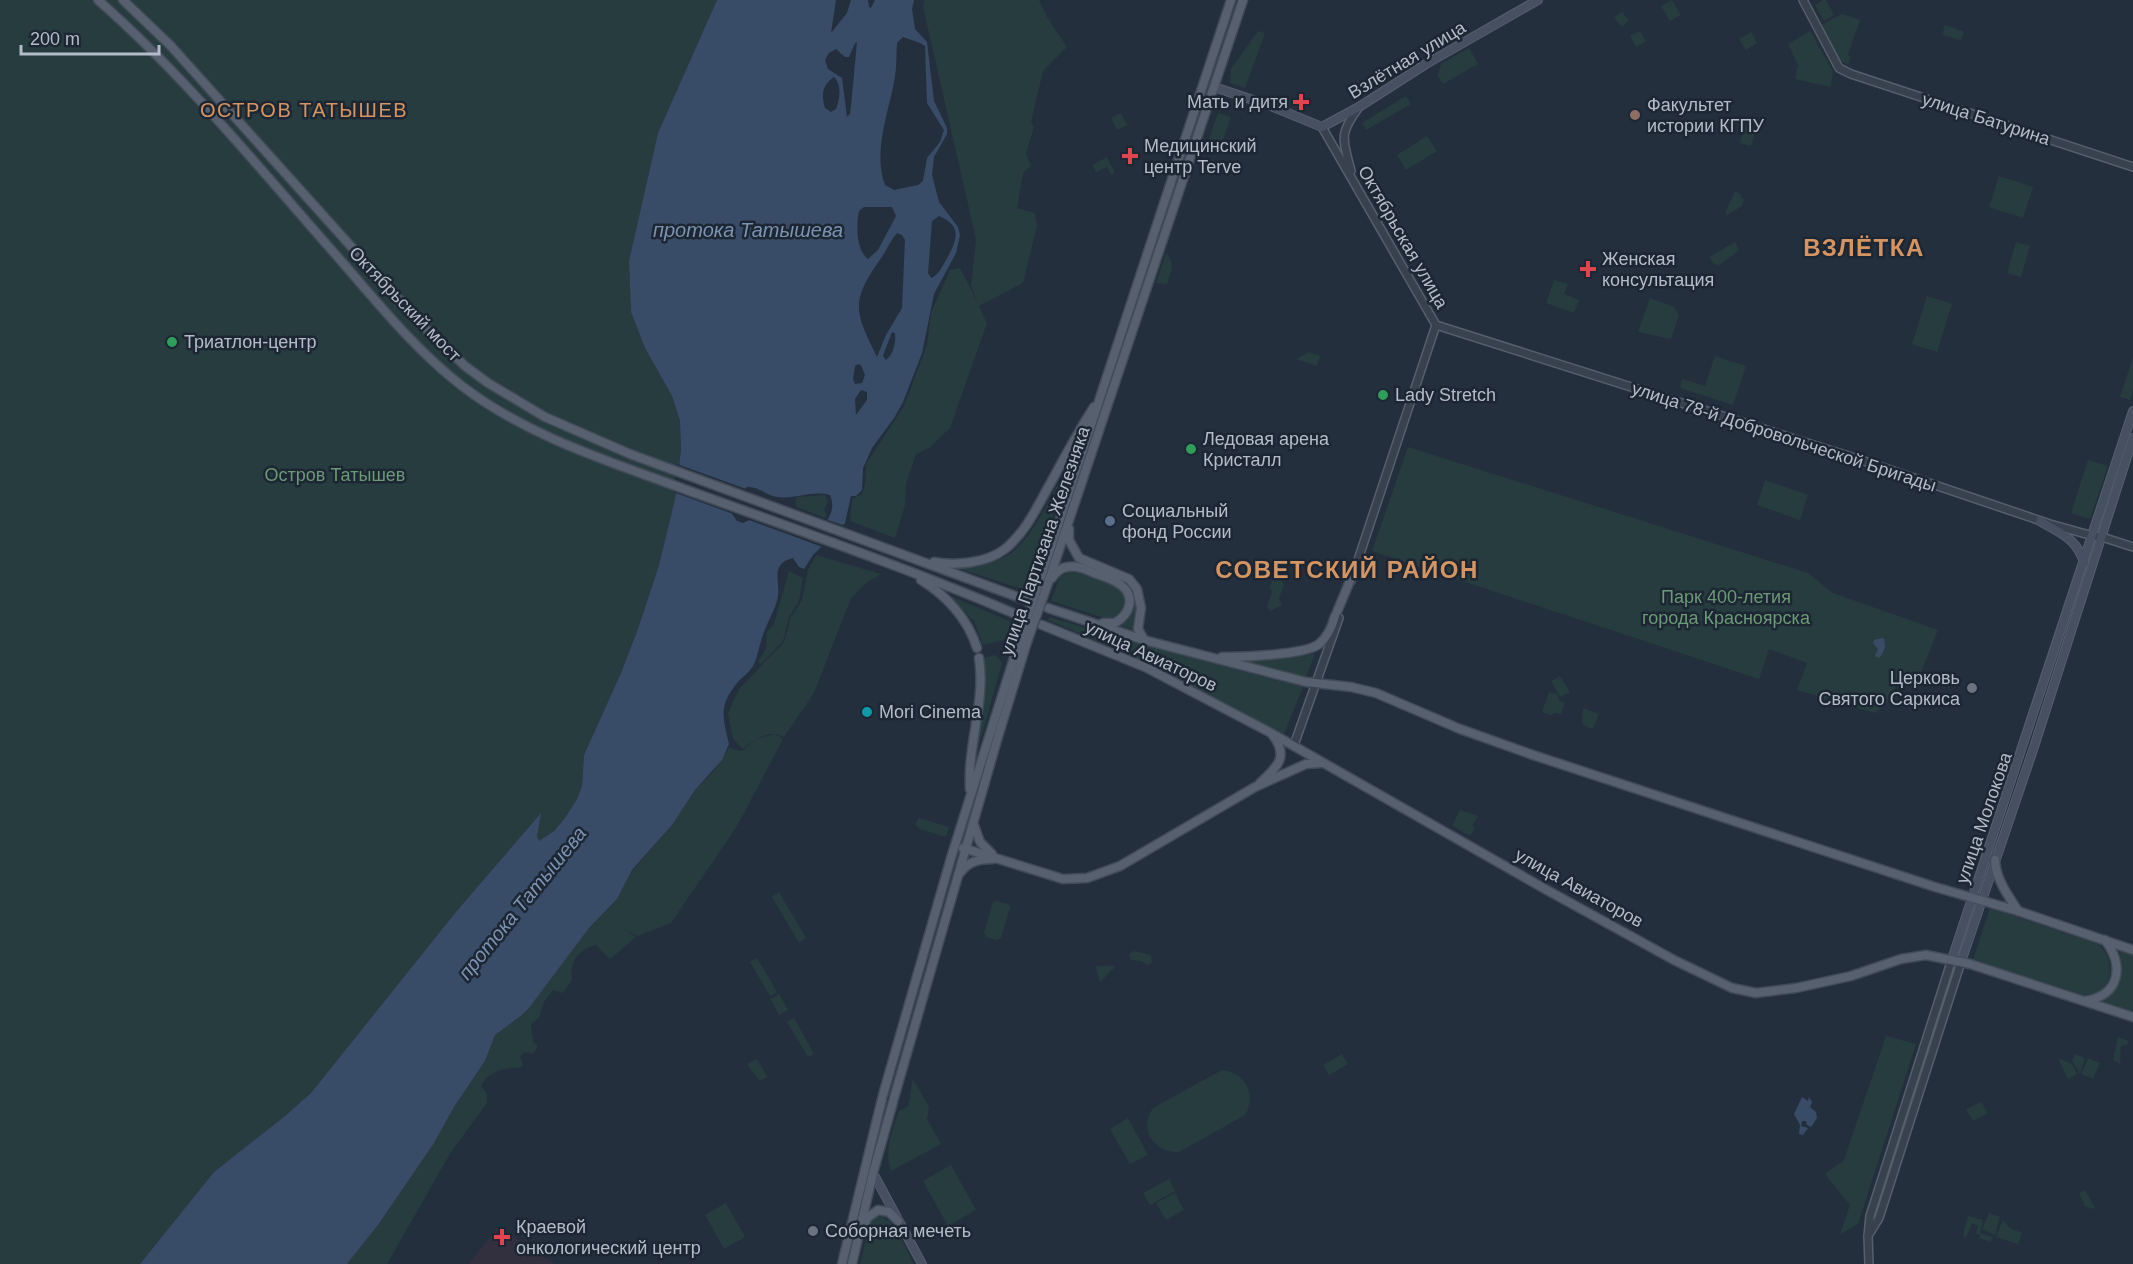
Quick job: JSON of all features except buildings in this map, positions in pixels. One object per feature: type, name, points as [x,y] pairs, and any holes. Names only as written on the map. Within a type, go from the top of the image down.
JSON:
[{"type":"main road","name":"Октябрьский мост","points":[[98,0],[159,58],[405,333],[461,385],[489,405],[535,431],[625,467],[902,569]]},
{"type":"main road","name":"Октябрьский мост","points":[[123,0],[170,45],[419,322],[465,366],[488,383],[545,417],[630,454],[907,556]]},
{"type":"main road","name":"улица Партизана Железняка","points":[[868,1172],[883,1097],[970,796],[1044,582],[1101,395],[1231,0]]},
{"type":"main road","name":"улица Партизана Железняка","points":[[1044,582],[1069,518],[1243,0]]},
{"type":"main road","name":"Взлётная улица","points":[[1322,127],[1538,0]]},
{"type":"main road","points":[[1203,86],[1214,87],[1271,106],[1322,127]]},
{"type":"main road","points":[[907,556],[945,564],[990,557],[1003,550],[1016,539],[1029,521],[1101,395]]},
{"type":"main road","name":"улица Молокова","points":[[1957,961],[2133,411]]},
{"type":"main road","name":"улица Молокова","points":[[1977,899],[1995,860],[2034,747],[2133,438]]},
{"type":"main road","points":[[1069,518],[1069,540],[1079,558],[1129,579],[1137,589],[1141,608],[1138,629],[1144,640]]},
{"type":"main road","points":[[2040,521],[2075,543],[2084,563]]},
{"type":"main road","points":[[907,556],[1026,600]]},
{"type":"main road","points":[[1044,582],[1059,570],[1074,566],[1122,585],[1130,601],[1124,616],[1115,623],[1088,622]]},
{"type":"main road","points":[[902,569],[1020,616]]},
{"type":"main road","points":[[902,569],[933,587],[944,597],[969,627],[977,648]]},
{"type":"main road","points":[[1210,657],[1236,657],[1308,650],[1324,639],[1330,630],[1352,576]]},
{"type":"main road","name":"улица Авиаторов","points":[[1048,608],[1144,640],[1317,684],[1351,687],[1376,693],[1460,729],[1533,755],[2133,950]]},
{"type":"main road","name":"улица Авиаторов","points":[[1042,625],[1146,667],[1294,745],[1674,960],[1732,988],[1756,993],[1773,992],[1851,976],[1901,959],[1926,955],[1957,961],[2133,1017]]},
{"type":"main road","name":"улица Партизана Железняка","points":[[868,1172],[893,1100],[974,825],[1024,640]]},
{"type":"main road","points":[[970,796],[969,772],[981,682],[979,658]]},
{"type":"main road","points":[[1255,787],[1280,762],[1281,753],[1278,742],[1271,733]]},
{"type":"main road","points":[[956,845],[1063,879],[1094,877],[1120,866],[1255,787],[1306,765],[1325,764]]},
{"type":"main road","points":[[974,825],[980,842],[997,859]]},
{"type":"main road","points":[[957,878],[969,863],[997,859]]},
{"type":"main road","points":[[1995,860],[2000,880],[2018,911]]},
{"type":"main road","points":[[2085,1001],[2101,996],[2116,980],[2118,969],[2116,957],[2105,940]]},
{"type":"main road","points":[[868,1172],[922,1264]]},
{"type":"main road","points":[[857,1247],[868,1172]]},
{"type":"main road","points":[[842,1264],[868,1172]]},
{"type":"main road","points":[[852,1264],[867,1218],[872,1212],[884,1210],[898,1221]]},
{"type":"street","name":"улица Батурина","points":[[1803,0],[1839,68],[1912,96],[2133,167]]},
{"type":"street","points":[[1353,179],[1343,138],[1348,121],[1359,107]]},
{"type":"street","name":"Октябрьская улица","points":[[1322,127],[1436,325],[1352,576]]},
{"type":"street","name":"улица 78-й Добровольческой Бригады","points":[[1436,325],[1861,460],[2040,521],[2133,547]]},
{"type":"street","points":[[1294,745],[1317,684],[1338,615]]},
{"type":"street","name":"улица Молокова","points":[[1869,1264],[1870,1216],[1957,961]]},
{"type":"shaded area","name":"Краевой онкологический центр","points":[[498,1227],[555,1264],[469,1264]]},
{"type":"green space","name":"Остров Татышев","points":[[0,0],[717,0],[658,133],[629,261],[631,312],[645,348],[672,396],[680,421],[681,450],[675,499],[659,565],[639,626],[621,673],[584,755],[582,786],[577,799],[554,831],[539,841],[537,837],[540,814],[455,913],[311,1093],[214,1172],[140,1264],[0,1264]]},
{"type":"green space","points":[[924,0],[1039,0],[1047,17],[1067,47],[1043,71],[1031,122],[1034,127],[1026,153],[1031,166],[1023,173],[1017,208],[1035,213],[1037,226],[1023,283],[979,306],[987,323],[950,428],[929,448],[916,454],[906,483],[905,505],[895,538],[850,521],[852,499],[862,494],[866,464],[904,406],[927,345],[931,313],[950,270],[960,268],[978,303],[971,286],[976,239],[923,7]]},
{"type":"green space","points":[[1672,0],[1681,15],[1670,21],[1661,6]]},
{"type":"green space","points":[[1826,0],[1834,15],[1824,21],[1815,5]]},
{"type":"green space","points":[[1622,12],[1629,20],[1622,27],[1614,17]]},
{"type":"green space","points":[[1842,14],[1860,20],[1848,55],[1851,57],[1848,65],[1839,60],[1821,25]]},
{"type":"green space","points":[[1946,25],[1964,33],[1961,40],[1943,35]]},
{"type":"green space","points":[[1258,31],[1265,33],[1245,88],[1230,83],[1231,69]]},
{"type":"green space","points":[[1640,31],[1646,41],[1636,47],[1630,36]]},
{"type":"green space","points":[[1810,31],[1833,71],[1831,87],[1795,79],[1798,65],[1788,44]]},
{"type":"green space","points":[[1751,32],[1757,43],[1746,50],[1739,39]]},
{"type":"green space","points":[[1469,48],[1478,64],[1443,84],[1438,76],[1441,64]]},
{"type":"green space","points":[[1406,96],[1411,104],[1366,130],[1362,123]]},
{"type":"green space","points":[[1121,113],[1127,125],[1117,130],[1111,118]]},
{"type":"green space","points":[[1218,113],[1231,117],[1218,155],[1205,151]]},
{"type":"green space","points":[[1744,126],[1756,129],[1751,146],[1740,143]]},
{"type":"green space","points":[[1427,136],[1437,151],[1406,170],[1397,155]]},
{"type":"green space","points":[[1107,157],[1115,173],[1111,175],[1107,167],[1096,172],[1092,165]]},
{"type":"green space","points":[[1999,176],[2033,187],[2023,218],[1989,207]]},
{"type":"green space","points":[[1735,191],[1744,199],[1742,206],[1727,215],[1725,213]]},
{"type":"green space","points":[[1735,242],[1739,250],[1720,265],[1714,264],[1709,257]]},
{"type":"green space","points":[[2016,242],[2030,246],[2021,277],[2007,273]]},
{"type":"green space","points":[[1166,253],[1172,264],[1167,284],[1156,283]]},
{"type":"green space","points":[[1554,280],[1568,284],[1564,294],[1579,300],[1574,313],[1546,303]]},
{"type":"green space","points":[[1927,296],[1952,304],[1937,352],[1912,344]]},
{"type":"green space","points":[[1650,298],[1674,307],[1679,315],[1671,339],[1638,332]]},
{"type":"green space","points":[[1309,352],[1320,356],[1317,366],[1296,359]]},
{"type":"green space","points":[[1715,356],[1746,366],[1733,405],[1680,388],[1682,379],[1705,386]]},
{"type":"green space","points":[[2133,357],[2133,389],[2130,400],[2120,397]]},
{"type":"green space","name":"Парк 400-летия города Красноярска","points":[[1408,447],[1808,573],[1833,593],[1938,630],[1917,682],[1895,687],[1890,700],[1875,713],[1797,690],[1807,663],[1769,649],[1759,679],[1372,551]]},
{"type":"green space","points":[[1075,450],[1025,590],[961,569],[996,561],[1017,548],[1046,508]]},
{"type":"green space","points":[[2088,460],[2108,466],[2090,519],[2071,513]]},
{"type":"green space","points":[[1765,480],[1808,495],[1800,520],[1757,505]]},
{"type":"green space","points":[[825,495],[828,502],[824,510],[827,515],[825,518],[797,507],[795,501],[797,497]]},
{"type":"green space","points":[[816,555],[881,574],[866,583],[851,598],[814,693],[784,737],[768,735],[757,739],[743,749],[733,739],[728,713],[739,689],[784,642],[791,617],[802,600],[808,570]]},
{"type":"green space","points":[[1275,560],[1277,569],[1279,567],[1283,569],[1280,577],[1284,585],[1279,598],[1282,605],[1270,611],[1267,607],[1275,571],[1272,563]]},
{"type":"green space","points":[[1072,570],[1121,589],[1126,600],[1122,615],[1108,619],[1051,601],[1060,577]]},
{"type":"green space","points":[[789,571],[803,578],[799,601],[789,617],[783,641],[761,664],[758,662],[766,649],[767,631],[774,624]]},
{"type":"green space","points":[[1127,582],[1137,605],[1135,630],[1118,625],[1127,616],[1131,606],[1131,595]]},
{"type":"green space","points":[[948,595],[1014,623],[1008,639],[983,645],[974,621]]},
{"type":"green space","points":[[1050,617],[1121,639],[1303,687],[1284,734],[1130,655],[1048,620]]},
{"type":"green space","points":[[1315,654],[1306,677],[1241,660]]},
{"type":"green space","points":[[994,655],[1002,663],[977,752],[985,658]]},
{"type":"green space","points":[[1560,676],[1570,692],[1560,697],[1551,681]]},
{"type":"green space","points":[[1549,692],[1557,694],[1560,701],[1565,703],[1561,714],[1550,715],[1542,712]]},
{"type":"green space","points":[[1583,708],[1599,714],[1593,729],[1582,722]]},
{"type":"green space","points":[[775,734],[783,739],[737,826],[671,923],[638,936],[623,929],[636,937],[610,959],[596,945],[585,949],[576,957],[572,968],[572,980],[563,993],[553,990],[544,1002],[539,1018],[531,1024],[533,1042],[538,1046],[533,1054],[525,1052],[520,1056],[523,1066],[520,1068],[497,1071],[484,1081],[481,1086],[487,1094],[487,1103],[451,1152],[387,1264],[347,1264],[378,1225],[434,1143],[454,1107],[485,1061],[495,1035],[529,1008],[589,928],[617,899],[628,876],[672,825],[695,790],[713,772],[729,748],[742,751],[756,739]]},
{"type":"green space","points":[[1460,810],[1478,816],[1472,826],[1475,828],[1470,836],[1452,826]]},
{"type":"green space","points":[[919,818],[949,827],[946,837],[922,830],[915,825]]},
{"type":"green space","points":[[779,892],[806,938],[799,943],[772,897]]},
{"type":"green space","points":[[993,902],[1008,904],[1010,907],[1001,938],[997,940],[986,937],[984,933]]},
{"type":"green space","points":[[1990,908],[2098,944],[2109,961],[2108,981],[2098,992],[2083,995],[1973,960]]},
{"type":"green space","points":[[1134,951],[1151,955],[1152,963],[1147,965],[1141,961],[1131,960],[1129,954]]},
{"type":"green space","points":[[2119,951],[2133,955],[2133,1011],[2103,1002],[2118,985],[2122,973]]},
{"type":"green space","points":[[757,958],[777,992],[770,996],[750,962]]},
{"type":"green space","points":[[1096,967],[1115,967],[1100,982]]},
{"type":"green space","points":[[779,994],[788,1010],[779,1015],[770,999]]},
{"type":"green space","points":[[794,1018],[814,1054],[808,1057],[787,1022]]},
{"type":"green space","points":[[1886,1036],[1916,1044],[1858,1224],[1840,1234],[1850,1205],[1825,1174],[1844,1160]]},
{"type":"green space","points":[[2118,1037],[2129,1041],[2127,1045],[2121,1046],[2120,1064],[2113,1060]]},
{"type":"green space","points":[[1342,1054],[1348,1064],[1329,1075],[1323,1065]]},
{"type":"green space","points":[[2075,1054],[2085,1058],[2080,1074],[2072,1061]]},
{"type":"green space","points":[[2058,1058],[2072,1064],[2077,1074],[2068,1079]]},
{"type":"green space","points":[[2088,1058],[2100,1063],[2093,1079],[2081,1074]]},
{"type":"green space","points":[[757,1059],[767,1077],[760,1081],[747,1064]]},
{"type":"green space","points":[[1222,1070],[1237,1075],[1247,1086],[1250,1100],[1245,1115],[1179,1152],[1162,1149],[1151,1139],[1148,1132],[1147,1124],[1153,1108]]},
{"type":"green space","points":[[913,1079],[929,1107],[927,1119],[941,1144],[891,1171],[888,1156],[890,1141],[899,1111],[908,1106]]},
{"type":"green space","points":[[1981,1102],[1988,1113],[1973,1121],[1966,1109]]},
{"type":"green space","points":[[1128,1118],[1148,1155],[1130,1164],[1110,1129]]},
{"type":"green space","points":[[951,1165],[976,1210],[948,1226],[923,1181]]},
{"type":"green space","points":[[1169,1179],[1175,1191],[1150,1205],[1143,1193]]},
{"type":"green space","points":[[2085,1190],[2095,1208],[2093,1209],[2085,1206],[2079,1193]]},
{"type":"green space","points":[[1175,1193],[1184,1210],[1166,1220],[1156,1203]]},
{"type":"green space","points":[[726,1203],[745,1237],[724,1249],[705,1215]]},
{"type":"green space","points":[[1989,1213],[2000,1217],[1995,1235],[1982,1229]]},
{"type":"green space","points":[[878,1216],[890,1222],[895,1228],[914,1264],[860,1264],[870,1223]]},
{"type":"green space","points":[[1968,1216],[1983,1220],[1980,1233],[1992,1237],[1991,1242],[1979,1238],[1980,1235],[1976,1233],[1978,1226],[1972,1223],[1964,1237]]},
{"type":"green space","points":[[2003,1220],[2010,1228],[2022,1233],[2018,1244],[1996,1237]]},
{"type":"water","name":"протока Татышева","points":[[717,0],[836,0],[831,33],[847,13],[851,0],[868,0],[871,8],[875,0],[914,0],[912,9],[915,29],[927,42],[934,101],[947,128],[947,134],[934,157],[932,175],[939,202],[958,227],[960,235],[956,253],[934,294],[922,353],[903,402],[872,448],[863,468],[862,490],[856,496],[851,496],[845,523],[813,555],[804,569],[799,567],[793,558],[781,564],[778,573],[777,601],[755,662],[727,699],[724,719],[729,744],[722,760],[695,790],[672,825],[632,870],[617,899],[589,928],[529,1008],[495,1035],[485,1061],[454,1107],[434,1143],[378,1225],[347,1264],[140,1264],[214,1172],[311,1093],[455,913],[541,813],[537,837],[539,841],[554,831],[577,799],[582,786],[584,755],[621,673],[659,565],[675,499],[681,450],[680,421],[672,396],[645,348],[631,312],[629,261],[658,133]],"holes":[[[903,37],[925,46],[927,103],[944,130],[940,142],[927,158],[923,181],[918,185],[894,190],[885,185],[880,158],[883,130],[896,72],[897,43]],[[857,42],[850,114],[847,117],[842,78],[828,69],[825,60],[829,53],[836,49],[845,57],[849,57]],[[834,77],[839,88],[836,109],[831,112],[825,108],[823,99],[827,83]],[[864,207],[892,207],[896,216],[878,250],[868,259],[859,244],[857,223],[859,211]],[[939,216],[952,225],[956,235],[953,247],[943,265],[931,278],[928,273],[932,221]],[[897,233],[905,240],[902,308],[886,335],[877,357],[860,318],[860,298],[863,287]],[[892,332],[895,333],[895,344],[891,355],[886,360],[883,356]],[[861,365],[865,375],[862,383],[855,384],[853,379],[855,366]],[[861,390],[867,392],[867,400],[856,415],[855,399]],[[747,487],[778,497],[823,494],[830,495],[832,500],[831,513],[822,529],[801,534],[754,518],[743,523],[737,521],[732,514],[733,504]]]},
{"type":"water","points":[[1882,638],[1885,647],[1879,658],[1875,656],[1878,649],[1873,643],[1874,640]]},
{"type":"water","points":[[1802,1097],[1808,1101],[1809,1097],[1812,1102],[1810,1107],[1816,1112],[1817,1118],[1811,1127],[1806,1121],[1802,1121],[1801,1126],[1808,1128],[1803,1135],[1799,1134],[1800,1125],[1794,1114]]},
{"type":"pier","points":[[677,464],[749,490],[736,505],[736,515],[673,492]]},
{"type":"pier","points":[[753,515],[809,533],[820,527],[825,519],[846,526],[825,548],[746,519]]},
{"type":"place","name":"Мать и дитя","points":[[1301,102]]},
{"type":"place","name":"Факультет истории КГПУ","points":[[1635,115]]},
{"type":"place","name":"Медицинский центр Terve","points":[[1130,156]]},
{"type":"place","name":"Женская консультация","points":[[1588,269]]},
{"type":"place","name":"Триатлон-центр","points":[[172,342]]},
{"type":"place","name":"Lady Stretch","points":[[1383,395]]},
{"type":"place","name":"Ледовая арена Кристалл","points":[[1191,449]]},
{"type":"place","name":"Социальный фонд России","points":[[1110,521]]},
{"type":"place","name":"Церковь Святого Саркиса","points":[[1972,688]]},
{"type":"place","name":"Mori Cinema","points":[[867,712]]},
{"type":"place","name":"Соборная мечеть","points":[[813,1231]]},
{"type":"place","name":"Краевой онкологический центр","points":[[502,1237]]},
{"type":"district","name":"ОСТРОВ ТАТЫШЕВ","points":[[304,110]]},
{"type":"district","name":"ВЗЛЁТКА","points":[[1864,247]]},
{"type":"district","name":"СОВЕТСКИЙ РАЙОН","points":[[1347,569]]}]
